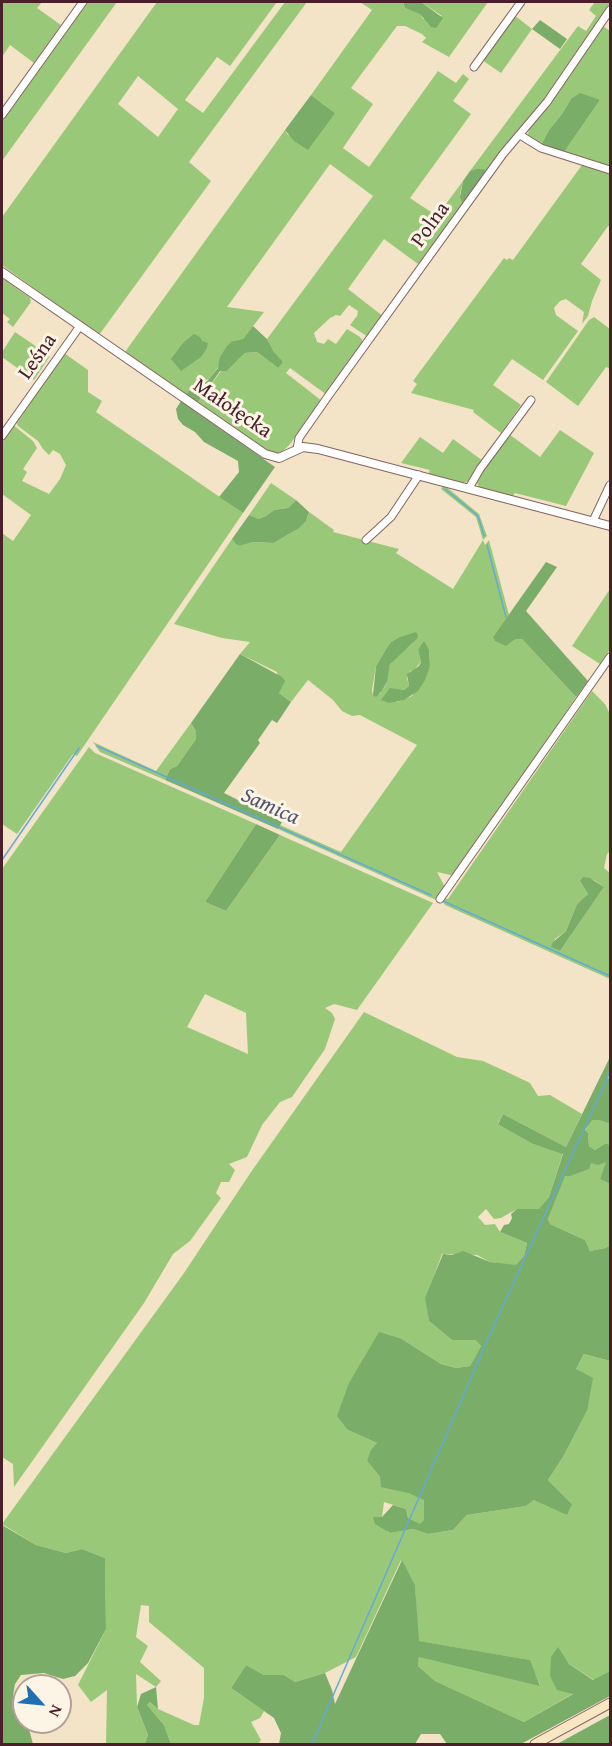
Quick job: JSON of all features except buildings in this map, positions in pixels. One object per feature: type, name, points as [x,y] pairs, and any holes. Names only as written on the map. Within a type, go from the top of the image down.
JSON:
[{"type":"main road","points":[[535,1744],[610,1703]]},
{"type":"street","points":[[2,115],[83,2]]},
{"type":"street","points":[[474,67],[521,2]]},
{"type":"street","name":"Polna","points":[[297,449],[299,438],[329,395],[491,171],[548,102],[610,9]]},
{"type":"street","points":[[520,135],[542,148],[610,170]]},
{"type":"street","name":"Małołęcka","points":[[2,272],[261,452],[279,458],[297,449],[306,447],[318,449],[610,526]]},
{"type":"street","name":"Leśna","points":[[2,436],[80,326]]},
{"type":"street","points":[[469,488],[480,469],[531,400]]},
{"type":"street","points":[[366,540],[391,517],[419,475]]},
{"type":"street","points":[[593,521],[610,485]]},
{"type":"street","points":[[440,899],[610,657]]},
{"type":"green space","points":[[2,2],[42,2],[37,8],[61,25],[34,63],[10,45],[2,57]]},
{"type":"green space","points":[[87,2],[117,2],[2,161],[2,120]]},
{"type":"green space","points":[[157,2],[277,2],[230,66],[217,57],[185,100],[203,113],[285,2],[307,2],[189,162],[211,181],[99,335],[2,265],[2,217]],"holes":[[[138,76],[178,109],[158,137],[118,104]]]},
{"type":"green space","points":[[360,2],[403,2],[405,8],[420,13],[423,19],[442,16],[421,2],[488,2],[449,57],[422,42],[426,38],[422,34],[405,26],[397,26],[351,88],[373,104],[343,148],[369,167],[438,71],[456,83],[463,74],[469,79],[453,101],[471,114],[410,198],[437,216],[463,181],[460,194],[463,205],[418,264],[384,239],[348,289],[384,317],[368,337],[350,325],[358,311],[349,305],[340,316],[330,318],[314,333],[317,342],[324,344],[328,339],[336,344],[347,329],[360,337],[364,343],[327,395],[290,368],[286,373],[322,401],[290,444],[281,453],[275,454],[198,402],[221,371],[227,371],[245,353],[257,352],[278,368],[274,352],[267,339],[373,196],[330,164],[227,307],[264,312],[209,379],[199,382],[186,395],[125,352],[285,130],[288,135],[335,113],[311,95],[372,10]]},
{"type":"green space","points":[[403,2],[421,2],[443,18],[436,28],[431,27],[420,14],[405,8]]},
{"type":"green space","points":[[595,2],[610,2],[610,5],[544,101],[488,172],[484,169],[470,171],[578,26],[586,31],[596,16],[589,10]]},
{"type":"green space","points":[[514,15],[532,29],[501,73],[482,60]]},
{"type":"green space","points":[[540,20],[567,39],[560,49],[532,29]]},
{"type":"green space","points":[[603,26],[610,31],[610,168],[564,152],[600,100],[571,99],[541,145],[530,139],[528,135],[529,129],[556,95]]},
{"type":"green space","points":[[580,93],[600,100],[564,152],[541,145],[571,99]]},
{"type":"green space","points":[[311,95],[335,113],[308,150],[294,141],[285,130]]},
{"type":"green space","points":[[582,165],[610,172],[610,227],[608,226],[581,264],[601,280],[588,316],[582,324],[584,312],[566,299],[560,301],[554,308],[556,315],[578,331],[543,380],[512,359],[493,385],[521,405],[501,433],[473,412],[474,410],[411,393],[417,384],[413,381],[504,258],[513,260]]},
{"type":"green space","points":[[484,169],[488,172],[463,205],[460,197],[463,181],[470,171]]},
{"type":"green space","points":[[2,278],[30,298],[31,302],[13,327],[7,322],[10,319],[2,313]]},
{"type":"green space","points":[[594,317],[610,329],[610,369],[606,367],[578,406],[546,382],[589,320]]},
{"type":"green space","points":[[253,326],[267,339],[283,362],[278,368],[257,352],[245,353],[227,371],[220,371],[198,402],[186,395],[195,383],[206,382],[209,379],[218,368],[220,357],[227,346],[231,342],[243,339]]},
{"type":"green space","points":[[15,332],[50,356],[34,380],[2,357],[2,352]]},
{"type":"green space","points":[[194,334],[208,343],[207,348],[201,357],[181,371],[171,359],[184,342]]},
{"type":"green space","points":[[64,353],[88,370],[88,392],[102,401],[96,412],[243,513],[77,756],[73,754],[17,834],[2,824],[2,533],[13,541],[31,515],[2,494],[2,439],[12,424],[33,441],[37,448],[23,469],[27,472],[22,481],[49,494],[60,479],[66,465],[60,454],[53,450],[49,455],[38,441],[18,426],[15,420]]},
{"type":"green space","points":[[181,401],[275,467],[243,513],[219,497],[239,472],[238,461],[204,442],[195,432],[183,425],[178,419],[176,409]]},
{"type":"green space","points":[[560,430],[594,453],[566,506],[515,493],[513,496],[479,487],[476,481],[509,434],[540,457]]},
{"type":"green space","points":[[420,437],[443,453],[453,439],[483,461],[469,481],[463,483],[428,474],[430,470],[401,463]]},
{"type":"green space","points":[[271,483],[296,500],[288,508],[274,510],[258,519],[253,518],[249,515]]},
{"type":"green space","points":[[444,485],[479,514],[487,536],[483,540],[476,517],[441,489]]},
{"type":"green space","points":[[296,500],[309,512],[306,521],[299,528],[274,543],[253,542],[240,546],[232,539],[249,515],[258,519],[274,510],[288,508]]},
{"type":"green space","points":[[309,512],[334,530],[333,532],[399,549],[396,553],[453,589],[483,540],[485,545],[489,540],[509,615],[493,637],[522,639],[576,697],[455,876],[437,872],[446,889],[436,900],[278,829],[280,825],[341,852],[417,745],[360,715],[352,716],[342,711],[333,700],[308,680],[291,702],[279,693],[277,672],[240,654],[250,642],[222,638],[174,624],[232,539],[240,546],[253,542],[274,543],[306,521]],"holes":[[[407,635],[418,635],[412,644],[393,659],[385,686],[380,694],[373,695],[376,666],[391,642]],[[418,650],[429,650],[430,666],[412,696],[397,702],[394,689],[404,690],[409,686],[407,678],[410,671],[421,662]]]},
{"type":"green space","points":[[546,562],[557,567],[526,611],[588,681],[576,697],[522,639],[515,639],[506,646],[495,641],[493,637]]},
{"type":"green space","points":[[610,589],[610,649],[600,664],[572,646]]},
{"type":"green space","points":[[416,632],[417,639],[390,664],[387,681],[376,697],[373,695],[376,666],[386,649],[391,642]]},
{"type":"green space","points":[[424,641],[429,650],[430,666],[418,691],[404,700],[389,703],[381,700],[390,688],[404,690],[409,686],[407,674],[419,666],[421,662],[418,650]]},
{"type":"green space","points":[[240,654],[282,677],[285,681],[279,693],[291,702],[277,723],[272,720],[258,740],[260,743],[224,793],[282,822],[278,829],[165,780],[170,769],[177,766],[196,739],[196,731],[191,723]]},
{"type":"green space","points":[[592,691],[605,704],[610,714],[610,851],[607,854],[604,868],[610,873],[610,979],[445,905],[443,898],[448,899]],"holes":[[[594,880],[604,887],[560,951],[552,947],[555,939],[566,931],[577,904],[588,894],[580,881]]]},
{"type":"green space","points":[[191,723],[196,731],[196,739],[177,766],[170,769],[165,780],[100,752],[93,742],[156,771]]},
{"type":"green space","points":[[89,747],[95,753],[256,824],[205,902],[226,911],[280,835],[433,903],[357,1010],[334,1004],[325,1008],[332,1013],[335,1019],[325,1049],[292,1097],[280,1102],[262,1125],[247,1157],[229,1164],[235,1170],[229,1182],[221,1182],[216,1193],[221,1198],[190,1241],[173,1254],[144,1303],[14,1487],[13,1464],[2,1457],[2,869]],"holes":[[[205,994],[246,1013],[248,1054],[187,1027]]]},
{"type":"green space","points":[[256,824],[280,835],[226,911],[205,902]]},
{"type":"green space","points":[[583,877],[590,878],[604,887],[560,951],[551,947],[553,942],[566,931],[577,904],[588,894],[580,881]]},
{"type":"green space","points":[[364,1012],[457,1057],[483,1061],[507,1072],[530,1083],[538,1096],[550,1095],[582,1114],[566,1147],[503,1114],[498,1123],[533,1144],[563,1153],[549,1197],[539,1210],[517,1209],[501,1218],[494,1219],[486,1209],[478,1217],[485,1225],[495,1224],[500,1232],[527,1243],[524,1256],[516,1266],[490,1262],[477,1255],[442,1254],[426,1298],[429,1321],[452,1340],[475,1340],[481,1346],[470,1366],[456,1368],[441,1364],[402,1339],[348,1430],[377,1443],[367,1461],[380,1477],[424,1499],[424,1521],[420,1525],[408,1518],[406,1509],[384,1502],[382,1517],[373,1517],[389,1533],[413,1529],[428,1534],[453,1530],[467,1515],[526,1506],[534,1500],[572,1504],[548,1480],[587,1411],[576,1369],[584,1354],[610,1361],[610,1671],[594,1680],[569,1664],[557,1648],[574,1693],[524,1722],[435,1681],[418,1666],[419,1656],[540,1685],[529,1660],[418,1641],[415,1585],[401,1560],[356,1657],[325,1673],[295,1682],[284,1675],[264,1675],[246,1665],[231,1688],[264,1711],[260,1718],[251,1722],[261,1740],[258,1744],[171,1744],[164,1725],[147,1705],[150,1702],[158,1709],[194,1725],[199,1725],[204,1698],[204,1668],[149,1622],[149,1606],[141,1605],[136,1637],[148,1646],[140,1662],[161,1681],[156,1687],[136,1674],[137,1707],[148,1735],[145,1744],[106,1744],[107,1690],[91,1702],[78,1685],[106,1629],[105,1558],[82,1549],[66,1553],[36,1545],[2,1524],[184,1273],[251,1172]]},
{"type":"green space","points":[[610,1057],[608,1077],[610,1081],[610,1124],[592,1120],[585,1130],[588,1133],[589,1146],[595,1150],[606,1143],[610,1145],[610,1184],[600,1179],[606,1162],[598,1165],[591,1163],[589,1169],[565,1176],[548,1219],[550,1224],[585,1240],[590,1251],[609,1246],[610,1241],[610,1361],[584,1354],[576,1369],[593,1378],[587,1411],[548,1480],[572,1504],[567,1515],[534,1500],[526,1506],[467,1515],[453,1530],[428,1534],[413,1529],[390,1533],[375,1524],[373,1517],[382,1517],[393,1505],[406,1509],[408,1518],[420,1524],[424,1520],[424,1500],[408,1493],[381,1487],[380,1477],[367,1461],[371,1450],[377,1443],[348,1430],[337,1416],[349,1383],[379,1332],[402,1339],[441,1364],[456,1368],[470,1366],[481,1346],[475,1340],[452,1340],[429,1321],[425,1298],[443,1254],[452,1255],[463,1251],[490,1262],[516,1265],[524,1256],[527,1243],[500,1232],[504,1225],[509,1224],[511,1214],[517,1209],[539,1209],[549,1197],[563,1154],[533,1144],[498,1124],[503,1114],[566,1147]]},
{"type":"green space","points":[[591,1120],[610,1124],[610,1145],[606,1143],[595,1150],[589,1146],[588,1133],[585,1131]]},
{"type":"green space","points":[[607,1161],[600,1179],[610,1184],[610,1241],[609,1246],[605,1248],[590,1251],[585,1240],[550,1224],[548,1219],[565,1175],[590,1163]]},
{"type":"green space","points":[[2,1525],[36,1545],[66,1553],[82,1549],[105,1558],[106,1629],[88,1663],[75,1676],[44,1673],[12,1674],[12,1734],[30,1734],[33,1744],[2,1744]]},
{"type":"green space","points":[[402,1560],[415,1585],[419,1641],[530,1660],[540,1686],[419,1657],[418,1666],[435,1681],[524,1722],[573,1694],[557,1690],[550,1676],[551,1657],[558,1647],[569,1664],[593,1680],[610,1671],[610,1696],[521,1744],[447,1744],[440,1734],[421,1734],[415,1744],[279,1744],[281,1733],[274,1718],[231,1688],[246,1665],[264,1675],[284,1675],[295,1682],[325,1673],[335,1704]]},
{"type":"green space","points":[[156,1687],[158,1709],[150,1702],[147,1705],[164,1725],[171,1744],[145,1744],[148,1735],[137,1707],[141,1694]]},
{"type":"green space","points":[[610,1715],[610,1744],[557,1744]]},
{"type":"waterway","points":[[445,489],[478,516],[484,536]]},
{"type":"waterway","points":[[487,545],[506,617]]},
{"type":"waterway","name":"Samica","points":[[97,746],[431,895]]},
{"type":"waterway","name":"Samica","points":[[2,860],[79,748]]},
{"type":"waterway","name":"Samica","points":[[443,901],[610,976]]},
{"type":"waterway","points":[[312,1744],[487,1341],[610,1072]]}]
